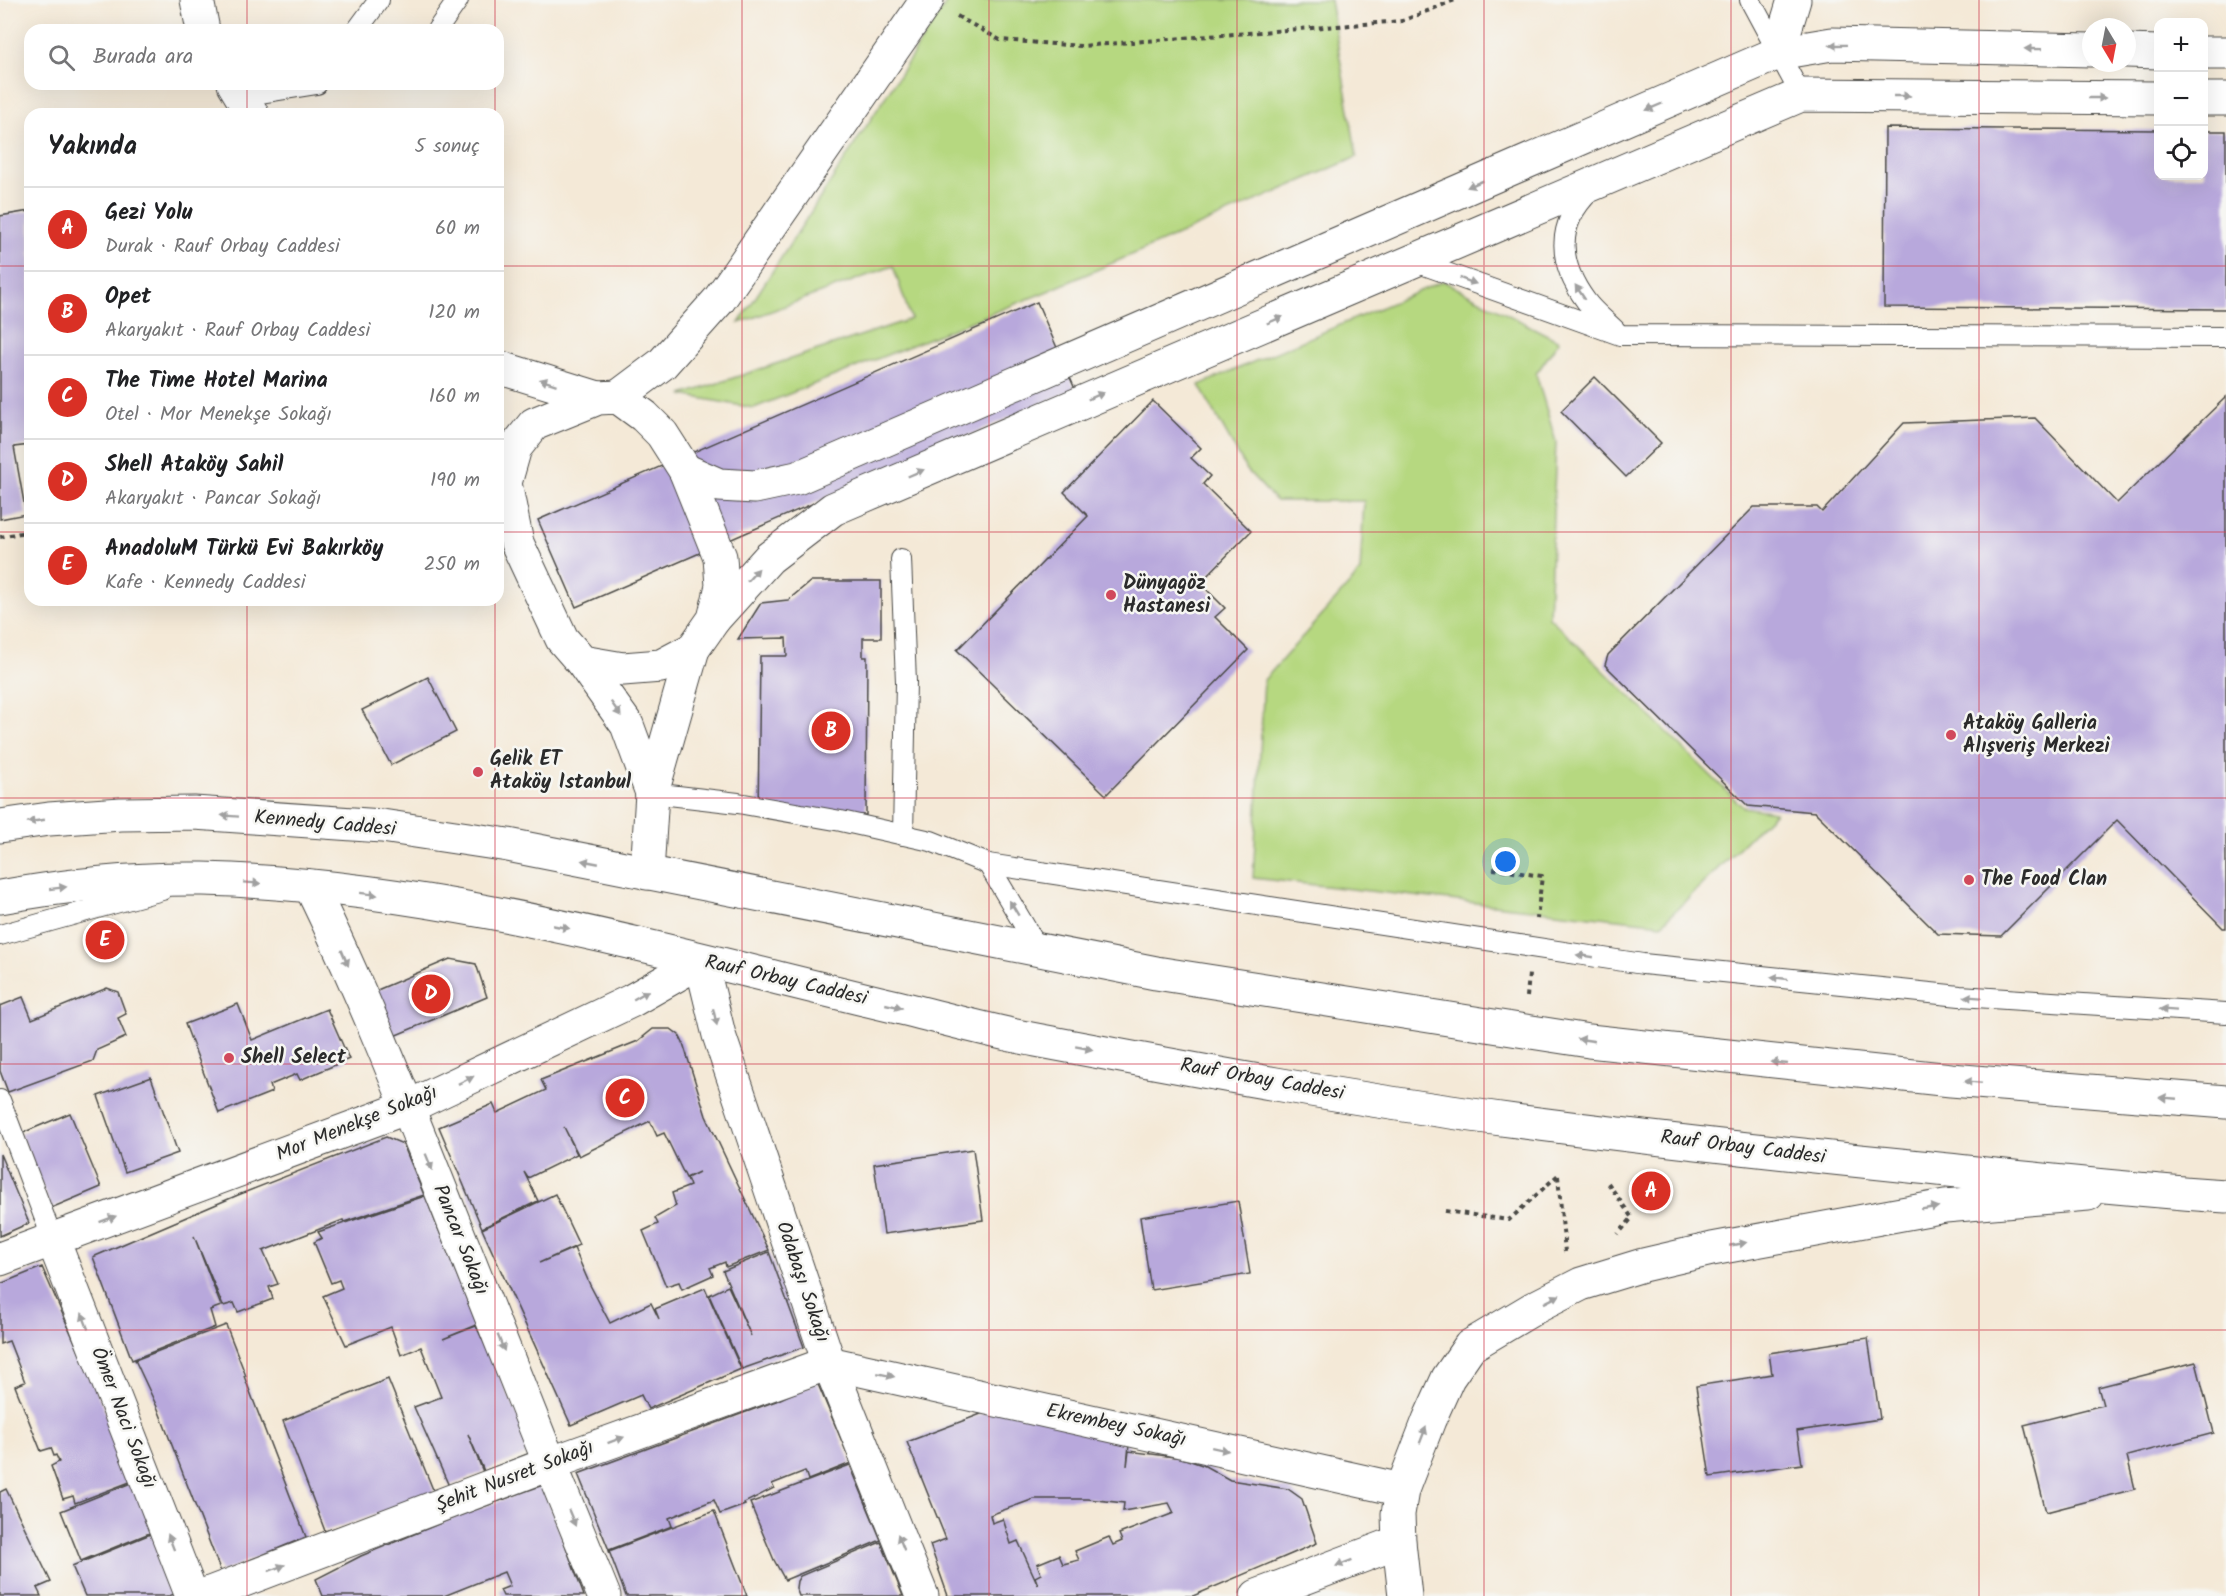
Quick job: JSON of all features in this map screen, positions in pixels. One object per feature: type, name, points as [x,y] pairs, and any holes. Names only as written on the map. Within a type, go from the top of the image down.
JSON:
[{"type":"main road","points":[[197,0],[202,24]]},
{"type":"main road","points":[[1778,53],[1794,0]]},
{"type":"main road","points":[[517,543],[505,483],[515,448],[534,424],[608,398],[662,364],[719,300],[938,6]]},
{"type":"main road","points":[[684,470],[719,485],[755,487],[797,478],[1778,53],[1832,44],[2082,50]]},
{"type":"main road","points":[[2136,51],[2154,52]]},
{"type":"main road","points":[[2208,52],[2226,53]]},
{"type":"main road","points":[[2154,98],[1801,95],[833,508],[769,558],[714,619],[693,649],[652,793],[647,873],[1156,974],[1589,1041],[1951,1080],[2226,1102]]},
{"type":"main road","points":[[2208,99],[2226,99]]},
{"type":"main road","points":[[504,369],[608,398],[644,416],[662,434],[684,470],[720,557],[722,586],[714,619]]},
{"type":"main road","points":[[504,520],[561,639],[582,662],[627,725],[652,793]]},
{"type":"main road","points":[[582,662],[622,669],[661,666],[693,649]]},
{"type":"main road","name":"Kennedy Caddesi","points":[[0,826],[50,819],[121,814],[194,813],[382,826],[508,845],[647,873]]},
{"type":"main road","points":[[0,897],[112,882],[201,879],[311,887]]},
{"type":"main road","name":"Rauf Orbay Caddesi","points":[[311,887],[460,907],[583,932],[1029,1038],[1346,1095],[1517,1121],[1847,1160],[2152,1191],[2226,1196]]},
{"type":"main road","name":"Pancar Sokağı","points":[[311,887],[341,947],[408,1107],[549,1464],[604,1596]]},
{"type":"main road","name":"Mor Menekşe Sokağı","points":[[0,1259],[408,1107],[631,1001],[701,961]]},
{"type":"main road","name":"Odabaşı Sokağı","points":[[701,961],[719,1035],[829,1363],[922,1596]]},
{"type":"main road","points":[[1405,1596],[1398,1514],[1402,1490],[1448,1378],[1470,1346],[1568,1291],[1581,1284],[1643,1265],[1712,1249],[1883,1216],[1945,1206],[2039,1197],[2152,1191]]},
{"type":"main road","name":"Ömer Naci Sokağı","points":[[53,1240],[192,1596]]},
{"type":"main road","name":"Şehit Nusret Sokağı","points":[[202,1596],[549,1464],[829,1363]]},
{"type":"main road","name":"Ekrembey Sokağı","points":[[829,1363],[1402,1490]]},
{"type":"main road","points":[[1257,1596],[1399,1542]]},
{"type":"lane","points":[[361,24],[379,0]]},
{"type":"lane","points":[[441,24],[458,0]]},
{"type":"lane","points":[[1750,0],[1801,95]]},
{"type":"lane","points":[[242,98],[285,90]]},
{"type":"lane","points":[[1603,180],[1580,201],[1568,220],[1563,248],[1572,279],[1587,303],[1620,335]]},
{"type":"lane","points":[[1413,261],[1620,335],[2226,337]]},
{"type":"lane","points":[[901,559],[906,682],[903,836]]},
{"type":"lane","points":[[652,793],[738,803],[841,821],[931,841],[988,864],[1643,964],[1960,996],[2226,1014]]},
{"type":"lane","points":[[988,864],[1040,951]]},
{"type":"lane","points":[[0,935],[201,879]]},
{"type":"lane","points":[[0,1100],[53,1240]]},
{"type":"path","points":[[938,6],[1000,40],[1081,46],[1402,21],[1455,0]]},
{"type":"path","points":[[0,537],[24,532]]},
{"type":"path","points":[[1493,869],[1542,876]]},
{"type":"path","points":[[1445,1211],[1509,1220],[1558,1175],[1568,1291]]},
{"type":"green space","points":[[948,0],[1330,0],[1357,157],[1048,291],[754,408],[682,395],[911,319],[893,266],[739,323]]},
{"type":"green space","points":[[1443,281],[1559,341],[1536,374],[1556,442],[1549,617],[1743,807],[1775,812],[1662,924],[1253,878],[1264,680],[1360,572],[1364,501],[1276,501],[1247,470],[1199,385]]},
{"type":"building","points":[[1885,128],[2154,130],[2154,180],[2208,180],[2208,131],[2226,131],[2226,309],[1884,307]]},
{"type":"building","points":[[24,212],[24,446],[14,447],[24,514],[0,519],[0,216]]},
{"type":"building","points":[[1037,302],[1075,389],[576,607],[538,520]]},
{"type":"building","points":[[1595,377],[1661,443],[1626,477],[1561,411]]},
{"type":"building","name":"Ataköy Galleria Alışveriş Merkezi","points":[[2226,397],[2226,928],[2223,928],[2117,820],[2001,936],[1938,934],[1815,812],[1748,806],[1605,665],[1608,655],[1754,507],[1817,507],[1822,512],[1904,423],[2035,418],[2117,503]]},
{"type":"building","name":"Dünyagöz Hastanesi","points":[[1153,401],[1201,448],[1191,458],[1210,476],[1203,484],[1251,531],[1200,583],[1225,608],[1215,617],[1248,650],[1106,795],[957,650],[1088,516],[1064,492]]},
{"type":"building","points":[[811,581],[881,581],[881,638],[863,638],[863,657],[867,657],[866,815],[758,815],[760,656],[787,656],[786,638],[738,639],[761,603],[788,600]]},
{"type":"building","points":[[428,677],[456,732],[391,765],[362,710]]},
{"type":"building","points":[[450,959],[476,964],[487,997],[394,1036],[375,991]]},
{"type":"building","points":[[107,988],[118,992],[126,1014],[118,1018],[126,1037],[97,1050],[93,1061],[8,1092],[0,1071],[0,1006],[23,997],[32,1019]]},
{"type":"building","points":[[238,1004],[252,1040],[327,1009],[349,1059],[300,1080],[297,1074],[270,1085],[272,1092],[219,1113],[185,1024]]},
{"type":"building","points":[[653,1029],[671,1029],[679,1035],[706,1116],[769,1250],[726,1267],[725,1262],[710,1268],[713,1275],[682,1289],[679,1282],[666,1286],[643,1231],[658,1224],[655,1218],[676,1206],[672,1193],[690,1186],[687,1178],[699,1172],[686,1178],[664,1133],[657,1136],[650,1121],[579,1156],[564,1127],[577,1154],[528,1178],[524,1172],[538,1201],[482,1228],[439,1127],[493,1104],[497,1113],[546,1090],[541,1080],[638,1041]]},
{"type":"building","points":[[151,1077],[178,1153],[125,1172],[98,1096]]},
{"type":"building","points":[[70,1113],[101,1187],[51,1208],[20,1134]]},
{"type":"building","points":[[386,1137],[403,1144],[424,1195],[344,1222],[343,1220],[263,1251],[278,1284],[269,1287],[273,1299],[238,1312],[234,1303],[223,1306],[194,1236],[221,1306],[210,1310],[215,1327],[132,1360],[93,1257],[238,1195]]},
{"type":"building","points":[[973,1149],[983,1220],[884,1234],[874,1164]]},
{"type":"building","points":[[0,1154],[29,1223],[0,1236]]},
{"type":"building","points":[[555,1194],[579,1245],[539,1263],[574,1248],[610,1323],[651,1303],[659,1319],[655,1309],[705,1288],[741,1369],[648,1409],[641,1395],[571,1425],[482,1229]]},
{"type":"building","points":[[425,1196],[477,1325],[443,1339],[476,1326],[535,1451],[484,1471],[468,1434],[483,1472],[449,1486],[414,1407],[441,1397],[421,1347],[401,1355],[391,1327],[346,1345],[323,1296],[342,1288],[339,1280],[331,1283],[314,1242],[322,1238],[318,1232]]},
{"type":"building","points":[[1238,1201],[1250,1274],[1151,1290],[1140,1217]]},
{"type":"building","points":[[769,1252],[804,1347],[742,1369],[709,1295],[728,1286],[751,1336],[723,1271]]},
{"type":"building","points":[[42,1267],[135,1480],[75,1503],[73,1496],[63,1499],[51,1466],[59,1462],[56,1455],[54,1456],[51,1448],[41,1451],[15,1386],[25,1382],[9,1341],[0,1344],[0,1284]]},
{"type":"building","points":[[226,1325],[306,1537],[221,1572],[158,1409],[135,1360]]},
{"type":"building","points":[[1868,1338],[1880,1419],[1797,1431],[1802,1464],[1710,1477],[1696,1386],[1772,1374],[1769,1353]]},
{"type":"building","points":[[2196,1362],[2214,1433],[2127,1456],[2135,1489],[2046,1512],[2024,1425],[2103,1405],[2098,1387]]},
{"type":"building","points":[[388,1379],[434,1492],[325,1531],[283,1421]]},
{"type":"building","points":[[817,1382],[851,1463],[808,1480],[805,1471],[772,1484],[774,1488],[744,1503],[745,1505],[720,1514],[714,1500],[669,1518],[672,1526],[609,1550],[578,1474],[776,1401]]},
{"type":"building","points":[[1002,1406],[1129,1444],[1127,1466],[1129,1451],[1182,1458],[1205,1466],[1230,1480],[1288,1489],[1302,1499],[1317,1543],[1193,1596],[948,1596],[930,1545],[946,1539],[907,1442]],"holes":[[[1034,1499],[1088,1499],[1124,1503],[1123,1511],[1169,1503],[1174,1513],[1119,1534],[1122,1541],[1113,1545],[1109,1537],[1075,1551],[1079,1560],[1063,1564],[1059,1555],[1037,1564],[1041,1574],[1035,1577],[1038,1585],[1018,1541],[1011,1544],[1003,1519],[992,1523],[990,1515]]]},
{"type":"building","points":[[850,1465],[881,1540],[785,1580],[750,1503]]},
{"type":"building","points":[[136,1481],[157,1530],[81,1561],[61,1511]]},
{"type":"building","points":[[543,1485],[584,1596],[503,1596],[500,1590],[510,1586],[504,1572],[444,1596],[323,1596],[316,1579],[361,1556],[458,1516]]},
{"type":"building","points":[[6,1489],[51,1582],[37,1588],[41,1596],[0,1596],[0,1492]]},
{"type":"building","points":[[714,1511],[747,1596],[626,1596],[609,1551]]},
{"type":"building","points":[[158,1531],[183,1591],[169,1596],[85,1596],[72,1566]]},
{"type":"building","points":[[881,1542],[903,1596],[799,1596],[796,1588],[800,1576]]},
{"type":"place","name":"Dünyagöz Hastanesi","points":[[1111,595]]},
{"type":"place","name":"Opet","points":[[831,731]]},
{"type":"place","name":"Ataköy Galleria Alışveriş Merkezi","points":[[1951,735]]},
{"type":"place","name":"Gelik ET Ataköy Istanbul","points":[[478,772]]},
{"type":"place","name":"The Food Clan","points":[[1969,880]]},
{"type":"place","name":"AnadoluM Türkü Evi Bakırköy","points":[[105,940]]},
{"type":"place","name":"Shell Ataköy Sahil","points":[[431,994]]},
{"type":"place","name":"Shell Select","points":[[229,1058]]},
{"type":"place","name":"The Time Hotel Marina","points":[[625,1098]]},
{"type":"place","name":"Gezi Yolu","points":[[1651,1191]]}]
